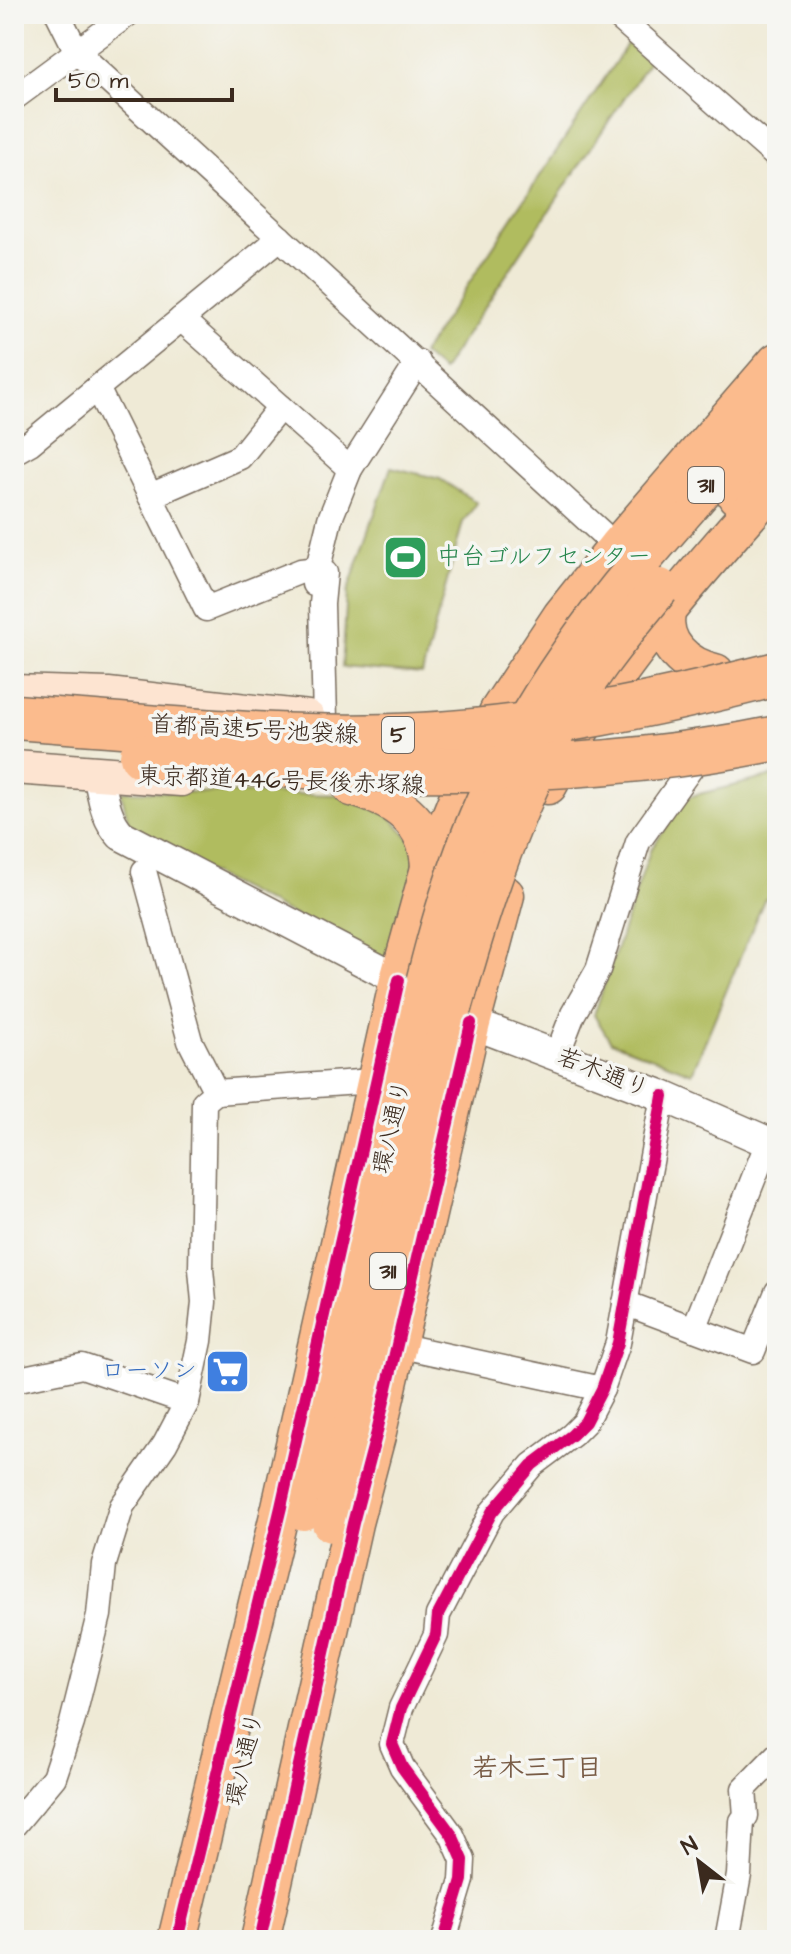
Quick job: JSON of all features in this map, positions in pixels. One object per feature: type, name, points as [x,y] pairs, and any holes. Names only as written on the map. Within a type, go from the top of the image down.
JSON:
[{"type":"highway","name":"首都高速5号池袋線","points":[[14,717],[263,733],[417,735],[480,731],[593,716],[777,674]]},
{"type":"highway","name":"首都高速5号池袋線","points":[[14,746],[262,765],[477,770],[625,761],[777,740]]},
{"type":"main road","points":[[254,1789],[317,1516],[376,1079],[430,868],[463,786],[499,711],[562,616],[617,547],[777,362]]},
{"type":"main road","name":"環八通り","points":[[234,1940],[254,1789],[317,1516],[418,1012],[442,922],[492,787],[534,707],[599,611],[777,405]]},
{"type":"main road","name":"環八通り","points":[[317,1516],[474,931],[495,867],[521,805],[550,743],[584,686],[616,642],[777,450]]},
{"type":"main road","points":[[260,1940],[254,1789],[266,1613],[317,1516],[397,1345],[471,1023],[515,862],[549,782],[603,696],[712,555],[777,482]]},
{"type":"main road","points":[[666,612],[665,629],[675,649],[693,666],[715,673]]},
{"type":"main road","points":[[14,692],[108,695],[325,719],[432,718],[546,706],[603,696]]},
{"type":"main road","name":"東京都道446号長後赤塚線","points":[[14,767],[352,787],[549,782]]},
{"type":"main road","points":[[352,787],[382,797],[408,815],[426,840],[430,868]]},
{"type":"main road","points":[[177,1940],[254,1789],[313,1650],[317,1516]]},
{"type":"main road","name":"環八通り","points":[[202,1940],[254,1789]]},
{"type":"street","points":[[58,14],[77,52],[617,547]]},
{"type":"street","points":[[14,98],[128,14]]},
{"type":"street","points":[[615,14],[777,157]]},
{"type":"street","points":[[14,452],[30,443],[280,238]]},
{"type":"street","points":[[181,319],[350,469]]},
{"type":"street","points":[[308,646],[310,604],[330,519],[350,469],[418,362]]},
{"type":"street","points":[[97,388],[206,609],[301,571],[317,569],[325,573],[322,604],[325,719]]},
{"type":"street","points":[[150,496],[240,457],[280,407]]},
{"type":"street","points":[[603,696],[777,658]]},
{"type":"street","points":[[549,782],[609,776],[696,761],[777,740]]},
{"type":"street","points":[[557,1055],[573,1014],[598,970],[638,842],[696,761]]},
{"type":"street","name":"若木通り","points":[[98,774],[107,813],[121,835],[399,980],[471,1023],[663,1096],[773,1144]]},
{"type":"street","points":[[144,871],[190,1041],[216,1092]]},
{"type":"street","points":[[14,1825],[54,1777],[99,1615],[104,1564],[122,1506],[165,1444],[187,1402],[200,1341],[204,1302],[201,1269],[204,1102],[216,1092],[376,1079],[455,1094]]},
{"type":"street","points":[[444,1940],[462,1880],[463,1860],[452,1835],[402,1767],[392,1744],[401,1708],[436,1635],[438,1615],[492,1512],[532,1465],[585,1422],[602,1389],[618,1343],[663,1096]]},
{"type":"street","points":[[694,1329],[773,1144]]},
{"type":"street","points":[[625,1303],[753,1351],[777,1292]]},
{"type":"street","points":[[397,1345],[602,1389]]},
{"type":"street","points":[[14,1380],[82,1366],[187,1402]]},
{"type":"street","points":[[727,1940],[739,1875],[742,1821],[746,1816],[744,1789],[777,1755]]},
{"type":"green space","points":[[628,43],[649,61],[442,371],[422,354]]},
{"type":"green space","name":"中台ゴルフセンター","points":[[391,467],[440,479],[477,503],[463,522],[422,674],[342,667],[347,593]]},
{"type":"green space","points":[[777,775],[777,892],[764,900],[692,1073],[611,1042],[594,1015],[650,851],[687,797]]},
{"type":"green space","points":[[121,791],[353,795],[372,798],[423,852],[386,962],[131,833]]},
{"type":"cycle path","points":[[177,1940],[281,1507],[399,980]]},
{"type":"cycle path","points":[[260,1940],[353,1523],[376,1436],[471,1023]]},
{"type":"cycle path","points":[[444,1940],[462,1880],[463,1860],[452,1835],[402,1767],[392,1744],[401,1708],[436,1635],[438,1615],[492,1512],[532,1465],[585,1422],[602,1389],[618,1343],[663,1096]]},
{"type":"place","name":"中台ゴルフセンター","points":[[406,557]]},
{"type":"place","name":"ローソン","points":[[228,1371]]},
{"type":"district","name":"若木三丁目","points":[[537,1768]]}]
